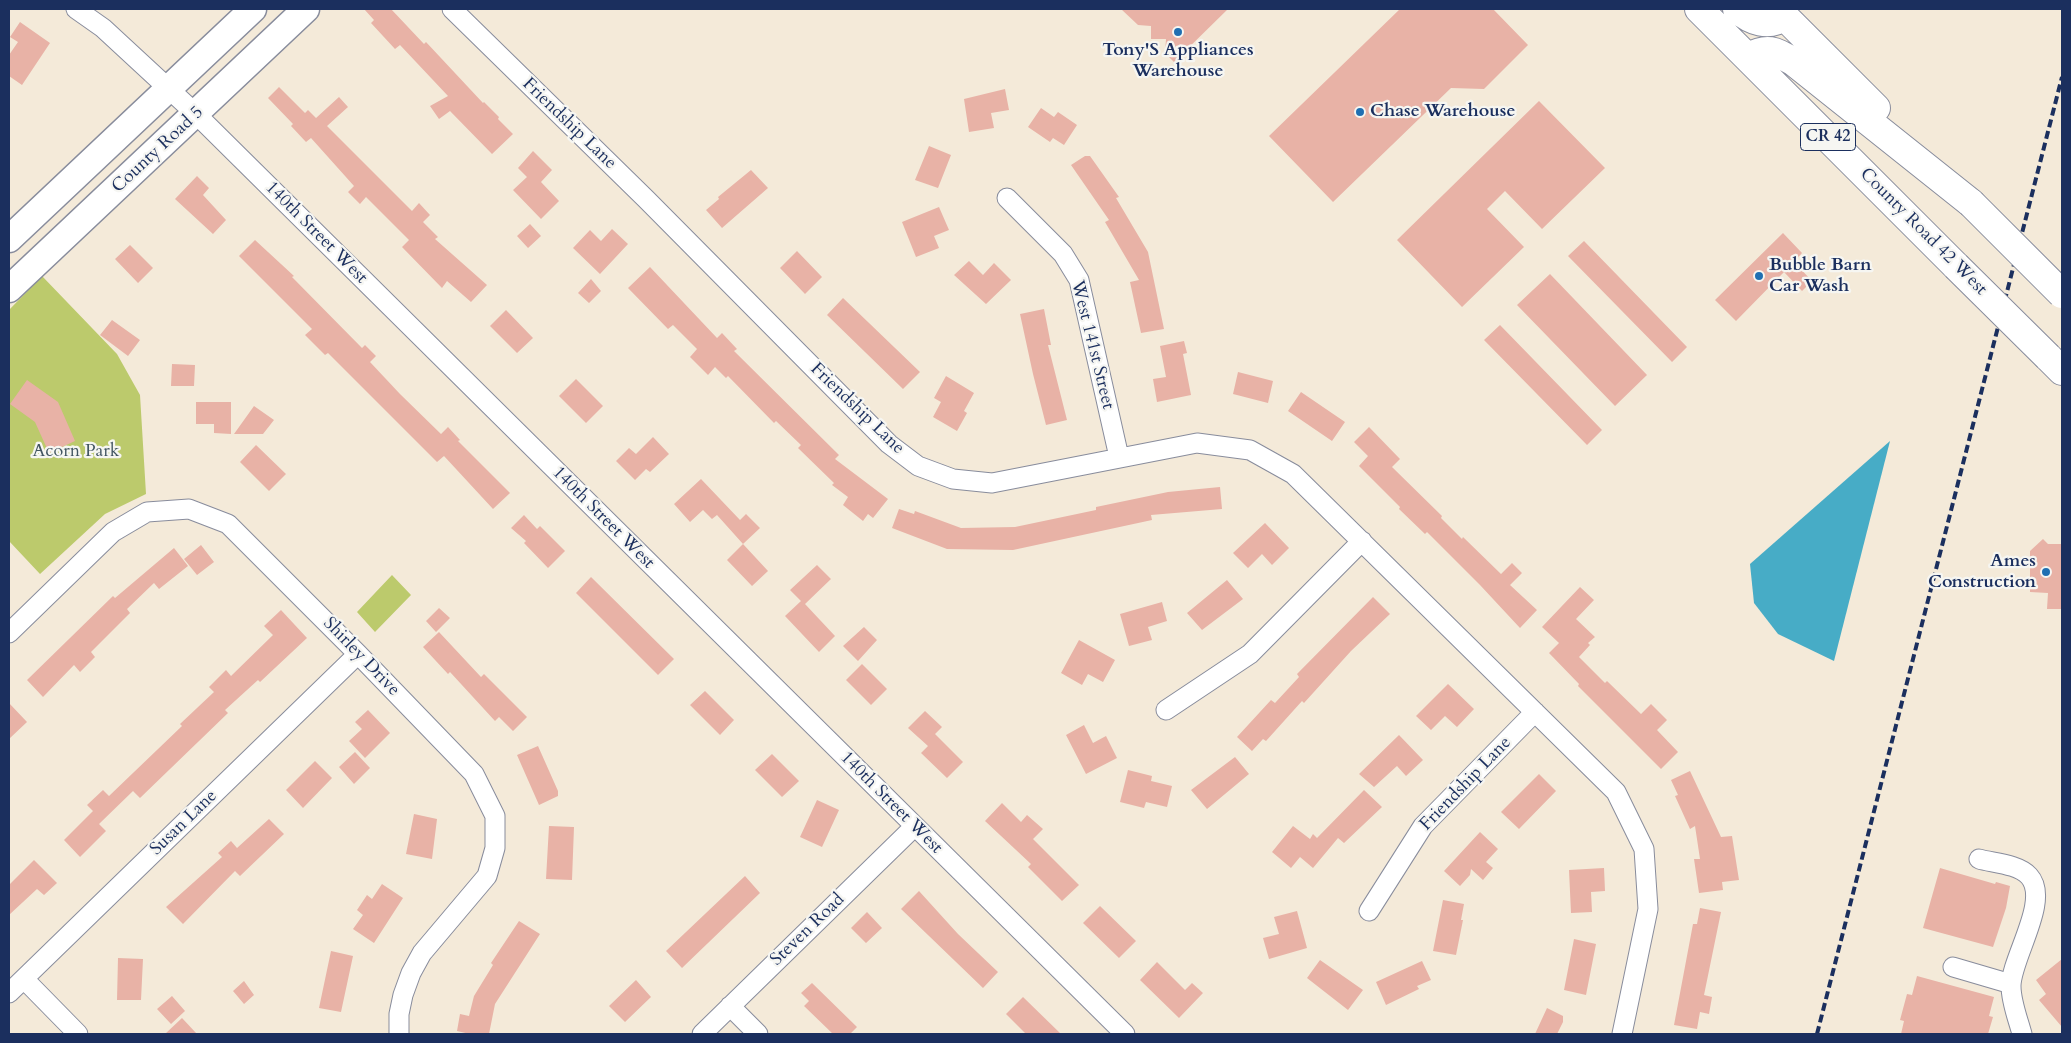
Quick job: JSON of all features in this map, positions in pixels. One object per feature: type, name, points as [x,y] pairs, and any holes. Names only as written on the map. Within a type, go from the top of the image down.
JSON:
[{"type":"highway","name":"County Road 42 West","points":[[1699,9],[2055,364]]},
{"type":"highway","points":[[1737,9],[1768,24],[1777,22],[1785,11]]},
{"type":"highway","name":"CR 42","points":[[1785,11],[2062,294]]},
{"type":"highway","points":[[1748,57],[1762,50],[1776,51],[1794,62],[1971,203]]},
{"type":"main road","name":"County Road 5","points":[[9,239],[253,9]]},
{"type":"main road","name":"County Road 5","points":[[9,289],[306,9]]},
{"type":"street","name":"140th Street West","points":[[76,9],[102,28],[196,114],[1125,1034]]},
{"type":"street","name":"Friendship Lane","points":[[452,9],[639,193],[889,444],[918,466],[953,479],[992,483],[1197,443],[1250,450],[1293,474],[1616,792],[1644,849],[1648,909],[1622,1034]]},
{"type":"street","name":"West 141st Street","points":[[1007,198],[1063,254],[1080,280],[1120,457]]},
{"type":"street","name":"Shirley Drive","points":[[9,633],[113,532],[147,512],[189,509],[228,524],[358,654],[474,774],[495,816],[495,848],[486,876],[422,953],[411,973],[403,995],[399,1014],[399,1034]]},
{"type":"street","points":[[1166,710],[1250,654],[1362,541]]},
{"type":"street","name":"Susan Lane","points":[[9,993],[358,654]]},
{"type":"street","name":"Friendship Lane","points":[[1369,911],[1423,826],[1535,712]]},
{"type":"street","name":"Steven Road","points":[[702,1034],[915,826]]},
{"type":"street","points":[[1979,859],[2015,868],[2029,876],[2036,889],[2035,904],[2010,984],[2012,1000],[2022,1034]]},
{"type":"street","points":[[1953,967],[2010,984]]},
{"type":"street","points":[[24,979],[78,1034]]},
{"type":"street","points":[[730,1006],[758,1034]]},
{"type":"green space","name":"Acorn Park","points":[[42,276],[117,354],[140,395],[146,494],[105,514],[40,574],[9,541],[9,310]]},
{"type":"green space","points":[[392,575],[411,595],[375,632],[357,612]]},
{"type":"water","points":[[1890,441],[1834,661],[1778,634],[1754,603],[1750,564]]},
{"type":"building","points":[[364,9],[391,9],[424,44],[426,42],[483,103],[499,117],[498,119],[513,134],[492,154],[450,111],[439,119],[430,106],[448,96],[400,45],[395,49],[371,23],[374,20]]},
{"type":"building","name":"Tony'S Appliances Warehouse","points":[[1121,9],[1228,9],[1174,62],[1165,53],[1166,39],[1151,39],[1151,26],[1138,25]]},
{"type":"building","name":"Chase Warehouse","points":[[1400,9],[1493,9],[1528,45],[1484,89],[1451,88],[1333,202],[1269,136]]},
{"type":"building","points":[[20,22],[50,43],[22,85],[9,76],[9,55],[18,42],[10,37]]},
{"type":"building","points":[[279,87],[305,113],[308,110],[316,118],[339,97],[348,107],[327,126],[412,211],[419,203],[430,215],[423,222],[438,237],[435,239],[487,285],[471,302],[447,281],[442,288],[402,247],[409,240],[366,197],[360,204],[348,192],[354,186],[311,138],[306,142],[291,126],[293,124],[268,98]]},
{"type":"building","points":[[1005,89],[1009,110],[991,113],[994,128],[969,132],[964,99]]},
{"type":"building","points":[[1539,101],[1605,168],[1542,229],[1505,191],[1487,209],[1524,247],[1462,307],[1397,240]]},
{"type":"building","points":[[1041,108],[1054,117],[1058,112],[1077,125],[1064,145],[1053,138],[1050,142],[1028,127]]},
{"type":"building","points":[[929,146],[951,155],[938,188],[915,180]]},
{"type":"building","points":[[533,151],[552,170],[541,182],[559,201],[541,219],[513,190],[527,177],[518,168]]},
{"type":"building","points":[[1085,156],[1090,156],[1119,197],[1116,198],[1148,252],[1164,329],[1141,333],[1130,282],[1139,280],[1105,222],[1109,220],[1071,165]]},
{"type":"building","points":[[751,170],[768,188],[722,228],[706,210],[719,199],[718,197]]},
{"type":"building","points":[[197,176],[209,188],[203,195],[226,220],[213,234],[175,199]]},
{"type":"building","points":[[939,207],[949,230],[934,236],[939,248],[916,257],[902,222]]},
{"type":"building","points":[[530,224],[541,236],[528,248],[517,236]]},
{"type":"building","points":[[612,229],[628,244],[600,274],[573,248],[590,230],[601,241]]},
{"type":"building","name":"Bubble Barn Car Wash","points":[[1783,233],[1802,253],[1794,262],[1812,281],[1802,291],[1784,272],[1736,321],[1715,300]]},
{"type":"building","points":[[255,240],[294,276],[292,277],[362,348],[365,345],[376,356],[370,362],[400,394],[441,434],[448,427],[460,440],[458,441],[510,493],[493,509],[444,456],[437,462],[328,353],[325,355],[305,335],[312,329],[239,256]]},
{"type":"building","points":[[1584,241],[1687,347],[1672,362],[1568,256]]},
{"type":"building","points":[[130,245],[153,268],[138,283],[115,259]]},
{"type":"building","points":[[797,251],[822,277],[805,294],[780,268]]},
{"type":"building","points":[[969,261],[983,275],[994,263],[1011,280],[986,304],[954,275]]},
{"type":"building","points":[[650,267],[717,338],[722,333],[737,349],[734,351],[839,455],[835,459],[888,499],[873,518],[868,514],[863,521],[843,505],[848,497],[832,485],[834,483],[798,448],[801,445],[776,421],[774,423],[728,376],[726,378],[715,367],[708,375],[690,357],[697,349],[673,325],[668,329],[628,288]]},
{"type":"building","points":[[1550,274],[1647,375],[1615,406],[1517,305]]},
{"type":"building","points":[[591,279],[601,291],[589,303],[578,293]]},
{"type":"building","points":[[843,298],[920,372],[903,389],[827,315]]},
{"type":"building","points":[[1044,309],[1051,345],[1048,345],[1067,420],[1046,425],[1020,314]]},
{"type":"building","points":[[506,310],[533,338],[517,353],[490,326]]},
{"type":"building","points":[[112,320],[140,340],[128,356],[100,335]]},
{"type":"building","points":[[1500,325],[1602,430],[1587,445],[1484,340]]},
{"type":"building","points":[[1184,341],[1187,353],[1183,354],[1191,395],[1157,402],[1153,379],[1166,377],[1160,346]]},
{"type":"building","points":[[172,364],[195,365],[194,386],[171,386]]},
{"type":"building","points":[[1238,372],[1273,381],[1268,403],[1233,394]]},
{"type":"building","points":[[946,376],[974,393],[964,411],[967,413],[957,431],[933,417],[941,402],[934,398]]},
{"type":"building","points":[[576,379],[603,406],[586,423],[559,396]]},
{"type":"building","points":[[27,380],[58,402],[75,441],[49,453],[35,422],[10,404]]},
{"type":"building","points":[[1301,392],[1345,422],[1332,441],[1288,411]]},
{"type":"building","points":[[196,402],[231,402],[231,434],[214,433],[214,424],[196,424]]},
{"type":"building","points":[[254,406],[274,420],[263,434],[234,434]]},
{"type":"building","points":[[1369,427],[1400,459],[1392,467],[1442,516],[1441,518],[1462,539],[1463,537],[1501,574],[1512,563],[1522,573],[1510,585],[1537,610],[1520,628],[1427,532],[1425,534],[1399,509],[1400,507],[1359,466],[1368,456],[1354,442]]},
{"type":"building","points":[[653,437],[669,454],[650,472],[646,469],[635,480],[616,461],[629,448],[636,454]]},
{"type":"building","points":[[256,445],[286,474],[269,491],[240,462]]},
{"type":"building","points":[[701,479],[740,520],[746,514],[760,528],[743,544],[717,515],[712,519],[703,510],[690,522],[674,504]]},
{"type":"building","points":[[1220,487],[1222,509],[1151,515],[1152,520],[1013,550],[947,549],[892,528],[899,509],[914,514],[915,511],[961,528],[1015,527],[1168,492]]},
{"type":"building","points":[[524,515],[537,529],[540,526],[565,551],[548,568],[524,543],[526,541],[511,528]]},
{"type":"building","points":[[1265,523],[1289,548],[1272,565],[1262,554],[1248,568],[1233,553]]},
{"type":"building","name":"Ames Construction","points":[[2043,539],[2048,544],[2062,544],[2062,609],[2047,609],[2048,593],[2030,592],[2030,551]]},
{"type":"building","points":[[743,544],[768,571],[752,586],[727,560]]},
{"type":"building","points":[[201,545],[214,562],[197,575],[184,559]]},
{"type":"building","points":[[174,548],[188,566],[159,589],[154,583],[127,609],[130,613],[91,652],[95,657],[80,672],[74,665],[43,697],[27,680],[113,596],[115,598]]},
{"type":"building","points":[[817,565],[831,579],[805,604],[835,636],[819,652],[785,616],[801,601],[790,590]]},
{"type":"building","points":[[591,577],[674,659],[658,675],[576,593]]},
{"type":"building","points":[[1227,580],[1243,599],[1202,630],[1187,613]]},
{"type":"building","points":[[1580,587],[1594,600],[1576,619],[1595,637],[1588,643],[1590,645],[1579,657],[1605,683],[1607,681],[1641,714],[1651,704],[1667,720],[1657,730],[1678,752],[1661,769],[1578,686],[1579,684],[1549,653],[1559,643],[1542,627]]},
{"type":"building","points":[[1373,597],[1390,614],[1351,651],[1304,703],[1302,701],[1266,741],[1263,739],[1252,751],[1237,737],[1271,700],[1275,703],[1299,677],[1297,674]]},
{"type":"building","points":[[1162,602],[1167,621],[1148,627],[1152,640],[1129,646],[1120,614]]},
{"type":"building","points":[[439,608],[450,618],[436,632],[426,621]]},
{"type":"building","points":[[281,610],[307,638],[260,682],[258,680],[225,710],[228,713],[140,798],[133,791],[99,824],[106,831],[80,857],[64,840],[93,811],[87,805],[103,790],[109,796],[182,726],[180,724],[214,692],[209,687],[226,670],[231,676],[273,635],[264,626]]},
{"type":"building","points":[[864,627],[877,640],[858,661],[843,646]]},
{"type":"building","points":[[439,632],[481,677],[484,674],[527,717],[513,731],[499,717],[495,721],[450,672],[448,674],[423,647]]},
{"type":"building","points":[[1079,640],[1115,660],[1103,682],[1088,674],[1082,685],[1061,673]]},
{"type":"building","points":[[862,664],[887,689],[871,705],[846,680]]},
{"type":"building","points":[[1448,684],[1474,709],[1457,727],[1445,716],[1431,730],[1416,716]]},
{"type":"building","points":[[705,691],[734,720],[720,735],[690,705]]},
{"type":"building","points":[[9,703],[27,722],[9,739]]},
{"type":"building","points":[[368,710],[390,733],[365,758],[349,741],[362,729],[355,722]]},
{"type":"building","points":[[925,711],[942,727],[935,734],[963,762],[947,778],[921,753],[928,746],[908,728]]},
{"type":"building","points":[[1084,725],[1093,743],[1106,736],[1117,758],[1086,774],[1066,735]]},
{"type":"building","points":[[1399,735],[1423,760],[1406,776],[1397,766],[1374,787],[1359,774]]},
{"type":"building","points":[[538,746],[558,791],[558,796],[539,805],[517,755]]},
{"type":"building","points":[[355,752],[370,768],[354,784],[339,767]]},
{"type":"building","points":[[772,754],[799,781],[782,797],[755,770]]},
{"type":"building","points":[[1235,757],[1249,774],[1207,809],[1191,790]]},
{"type":"building","points":[[315,761],[332,778],[303,808],[286,790]]},
{"type":"building","points":[[1128,770],[1152,776],[1151,781],[1172,786],[1167,807],[1146,802],[1144,808],[1120,802]]},
{"type":"building","points":[[1690,771],[1721,837],[1732,836],[1739,880],[1722,882],[1723,890],[1699,893],[1694,859],[1700,859],[1695,826],[1690,829],[1675,796],[1678,795],[1671,780]]},
{"type":"building","points":[[1539,774],[1556,791],[1519,829],[1501,812]]},
{"type":"building","points":[[1364,790],[1382,807],[1344,843],[1338,838],[1313,868],[1300,857],[1291,868],[1272,852],[1293,826],[1310,839],[1313,834],[1317,838]]},
{"type":"building","points":[[817,800],[839,810],[822,847],[800,837]]},
{"type":"building","points":[[1002,803],[1021,822],[1027,815],[1043,829],[1033,839],[1079,885],[1062,901],[1028,867],[1031,864],[985,821]]},
{"type":"building","points":[[414,814],[437,819],[432,859],[406,854]]},
{"type":"building","points":[[269,819],[284,834],[240,876],[235,871],[183,924],[166,907],[222,857],[218,853],[231,841],[237,848]]},
{"type":"building","points":[[549,826],[574,827],[572,880],[546,879]]},
{"type":"building","points":[[1480,832],[1498,849],[1486,862],[1493,868],[1483,880],[1471,869],[1470,875],[1460,886],[1444,871]]},
{"type":"building","points":[[34,860],[57,883],[44,895],[37,889],[9,915],[9,885]]},
{"type":"building","points":[[1604,868],[1605,891],[1591,892],[1592,912],[1571,913],[1569,870]]},
{"type":"building","points":[[1940,868],[1995,884],[1996,882],[2010,886],[2006,908],[1993,947],[1923,928]]},
{"type":"building","points":[[745,876],[760,893],[682,968],[666,951]]},
{"type":"building","points":[[382,884],[403,898],[374,943],[353,929],[363,915],[357,910],[367,895],[372,899]]},
{"type":"building","points":[[919,891],[958,934],[998,972],[983,988],[901,909]]},
{"type":"building","points":[[1443,900],[1464,904],[1456,955],[1433,951]]},
{"type":"building","points":[[1100,906],[1136,941],[1119,958],[1083,923]]},
{"type":"building","points":[[1700,908],[1721,912],[1704,995],[1712,997],[1709,1014],[1700,1012],[1697,1029],[1674,1025],[1693,924],[1697,924]]},
{"type":"building","points":[[1297,911],[1307,948],[1269,959],[1263,938],[1279,934],[1274,917]]},
{"type":"building","points":[[867,912],[882,928],[866,943],[851,928]]},
{"type":"building","points":[[519,921],[540,934],[495,1004],[489,1034],[470,1034],[457,1031],[460,1014],[469,1016],[474,996],[493,965],[491,963]]},
{"type":"building","points":[[1574,939],[1596,944],[1586,995],[1564,990]]},
{"type":"building","points":[[331,951],[353,956],[341,1012],[319,1008]]},
{"type":"building","points":[[118,958],[143,959],[141,1000],[117,1000]]},
{"type":"building","points":[[2062,959],[2062,1027],[2039,1000],[2046,994],[2036,980]]},
{"type":"building","points":[[1320,960],[1363,990],[1348,1010],[1307,978]]},
{"type":"building","points":[[1422,961],[1431,980],[1417,986],[1419,989],[1386,1005],[1376,982]]},
{"type":"building","points":[[1157,962],[1185,990],[1192,983],[1203,993],[1179,1018],[1140,980]]},
{"type":"building","points":[[1917,976],[1994,997],[1989,1016],[1993,1017],[1988,1034],[1901,1034],[1904,1021],[1900,1020],[1907,994],[1912,995]]},
{"type":"building","points":[[636,980],[651,997],[625,1022],[609,1006]]},
{"type":"building","points":[[244,981],[254,995],[244,1004],[233,991]]},
{"type":"building","points":[[812,983],[857,1027],[850,1034],[833,1034],[804,1006],[809,1001],[801,993]]},
{"type":"building","points":[[172,996],[185,1011],[171,1024],[157,1009]]},
{"type":"building","points":[[1023,997],[1061,1034],[1026,1034],[1006,1014]]},
{"type":"building","points":[[1547,1008],[1563,1016],[1563,1022],[1557,1034],[1535,1034]]},
{"type":"building","points":[[182,1018],[197,1034],[165,1034]]},
{"type":"railway","points":[[1817,1034],[2062,77]]},
{"type":"place","name":"Tony'S Appliances Warehouse","points":[[1178,32]]},
{"type":"place","name":"Chase Warehouse","points":[[1360,112]]},
{"type":"place","name":"Bubble Barn Car Wash","points":[[1759,276]]},
{"type":"place","name":"Ames Construction","points":[[2046,572]]}]
